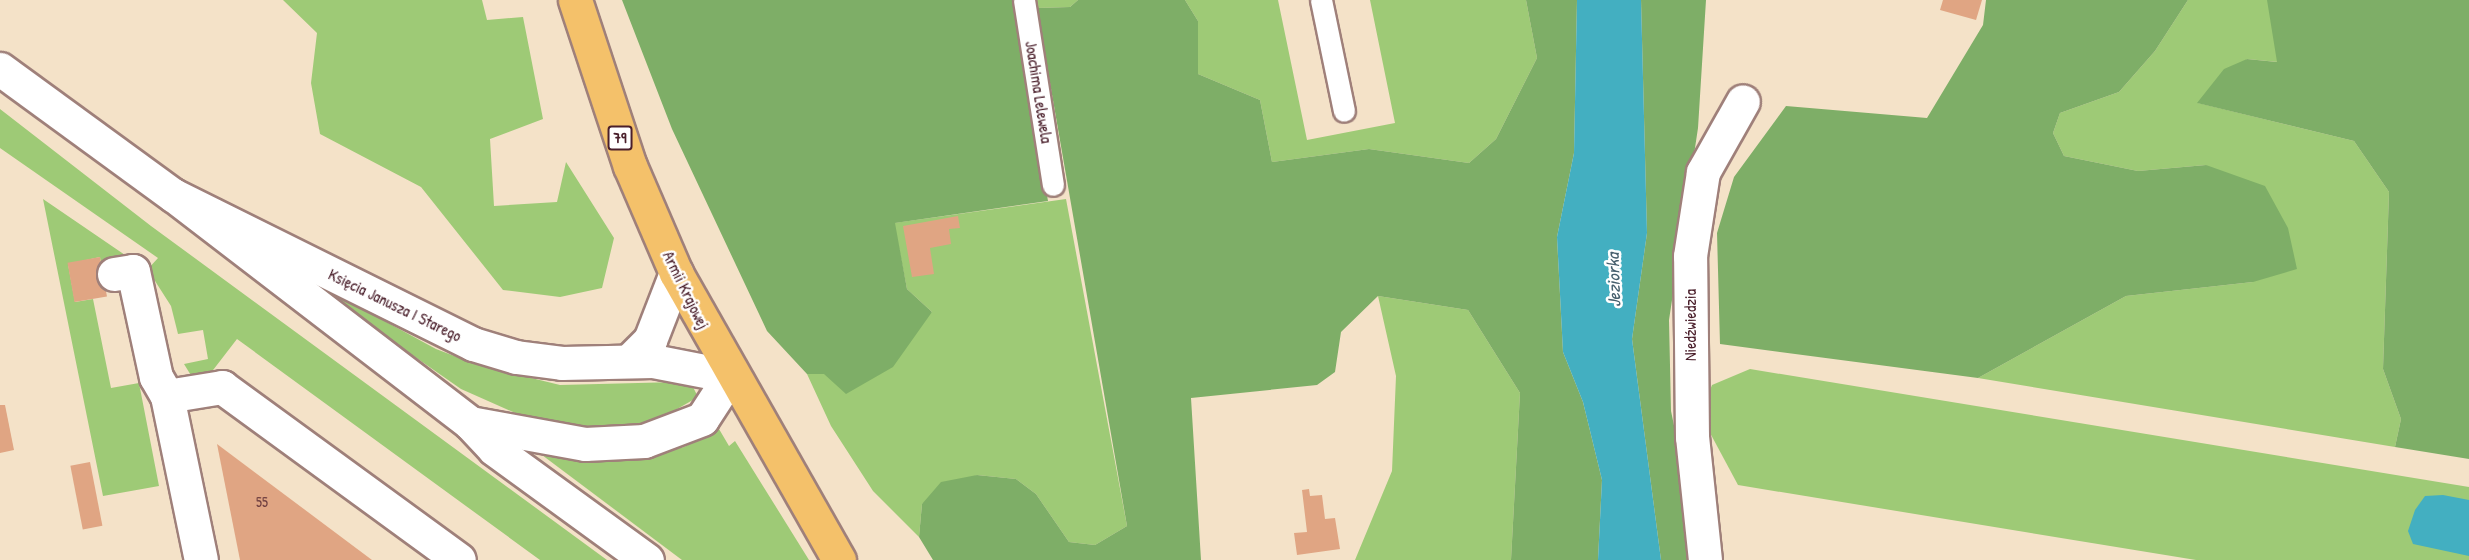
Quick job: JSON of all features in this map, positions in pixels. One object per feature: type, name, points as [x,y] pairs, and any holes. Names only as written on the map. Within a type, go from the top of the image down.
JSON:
[{"type":"main road","name":"Armii Krajowej","points":[[575,0],[630,166],[675,273],[730,376],[839,560]]},
{"type":"street","name":"Księcia Janusza I Starego","points":[[0,69],[173,195],[470,423],[495,449],[647,560]]},
{"type":"street","name":"Niedźwiedzia","points":[[1705,560],[1692,438],[1690,256],[1703,172],[1743,101]]},
{"type":"street","name":"Księcia Janusza I Starego","points":[[173,195],[473,344],[516,357],[562,363],[632,359],[730,376],[702,419],[644,441],[585,444],[470,423]]},
{"type":"street","points":[[114,274],[133,271],[156,377],[167,396],[201,560]]},
{"type":"street","points":[[632,359],[650,340],[675,273]]},
{"type":"street","points":[[167,396],[222,387],[459,560]]},
{"type":"lane","name":"Joachima Lelewela","points":[[1024,0],[1053,185]]},
{"type":"lane","points":[[1321,0],[1344,111]]},
{"type":"green space","points":[[283,0],[482,0],[487,20],[523,17],[543,119],[490,139],[494,206],[557,202],[566,162],[614,238],[602,288],[560,297],[503,290],[421,187],[320,134],[311,83],[317,33]]},
{"type":"green space","points":[[622,0],[1013,0],[1048,201],[895,223],[907,289],[932,312],[893,367],[846,394],[824,374],[807,374],[767,331],[672,129]]},
{"type":"green space","points":[[1036,0],[1078,0],[1070,7],[1037,8]]},
{"type":"green space","points":[[1078,0],[1185,0],[1198,21],[1198,74],[1260,100],[1272,162],[1369,149],[1469,163],[1496,139],[1537,58],[1526,0],[1577,0],[1574,153],[1557,237],[1563,352],[1583,402],[1602,480],[1598,560],[1511,560],[1520,393],[1468,310],[1378,296],[1341,332],[1335,372],[1317,385],[1191,398],[1201,560],[933,560],[919,537],[922,504],[941,482],[977,475],[1016,479],[1036,494],[1069,542],[1095,545],[1127,526],[1037,8],[1070,7]]},
{"type":"green space","points":[[1185,0],[1278,0],[1307,140],[1395,123],[1370,0],[1526,0],[1537,58],[1496,139],[1469,163],[1369,149],[1272,162],[1260,100],[1198,74],[1198,21]]},
{"type":"green space","points":[[1641,0],[1706,0],[1698,128],[1669,320],[1671,411],[1688,493],[1691,560],[1661,560],[1632,339],[1647,233]]},
{"type":"green space","points":[[1986,0],[2188,0],[2155,51],[2119,92],[2060,113],[2053,133],[2064,156],[2138,171],[2206,165],[2265,186],[2288,228],[2297,269],[2253,282],[2126,296],[1978,378],[1720,344],[1717,233],[1734,177],[1786,106],[1927,118],[1983,25]]},
{"type":"green space","points":[[2188,0],[2268,0],[2278,62],[2247,59],[2198,103],[2354,141],[2389,192],[2383,369],[2401,419],[2395,447],[1978,378],[2126,296],[2253,282],[2206,165],[2138,171],[2064,156],[2053,133],[2060,113],[2119,92],[2155,51]]},
{"type":"green space","points":[[2267,0],[2469,0],[2469,459],[2395,447],[2401,419],[2383,369],[2389,192],[2354,141],[2197,103],[2224,69],[2247,59],[2277,62]]},
{"type":"green space","points":[[0,109],[151,226],[607,560],[540,560],[237,339],[210,374],[192,377],[184,364],[208,359],[203,330],[178,334],[171,306],[147,270],[158,258],[0,148]]},
{"type":"green space","points":[[43,199],[147,270],[101,265],[100,257],[68,264],[75,302],[93,299],[111,388],[139,383],[159,486],[103,496]]},
{"type":"green space","points":[[1066,199],[1127,526],[1095,545],[1069,542],[1036,494],[1016,479],[977,475],[922,504],[919,537],[873,491],[831,426],[807,374],[824,374],[932,312],[907,289],[894,223]]},
{"type":"green space","points":[[289,269],[436,349],[478,365],[560,385],[677,382],[692,385],[698,397],[658,420],[633,425],[586,428],[522,416],[461,389]]},
{"type":"green space","points":[[1378,296],[1468,310],[1520,393],[1511,560],[1355,560],[1392,471],[1396,376]]},
{"type":"green space","points":[[1750,369],[2469,487],[2469,560],[2196,560],[1738,485],[1709,431],[1704,405],[1712,385]]},
{"type":"green space","points":[[719,429],[729,446],[735,441],[809,560],[682,560],[542,455],[643,457],[684,447]]},
{"type":"water","name":"Jeziorka","points":[[1577,0],[1641,0],[1647,233],[1632,339],[1661,560],[1598,560],[1602,480],[1583,402],[1563,352],[1557,237],[1574,153]]},
{"type":"water","points":[[2443,495],[2469,500],[2469,556],[2413,544],[2408,531],[2415,510],[2425,496]]},
{"type":"building","points":[[1943,0],[1982,0],[1976,20],[1940,10]]},
{"type":"building","points":[[958,216],[960,228],[949,229],[951,244],[930,248],[934,274],[912,277],[903,226]]},
{"type":"building","points":[[100,257],[107,296],[74,302],[68,263]]},
{"type":"building","points":[[0,405],[5,405],[14,450],[0,453]]},
{"type":"building","points":[[217,444],[372,560],[240,560]]},
{"type":"building","points":[[90,462],[102,526],[83,530],[70,466]]},
{"type":"building","points":[[1309,489],[1310,496],[1322,495],[1325,519],[1335,518],[1340,549],[1297,555],[1294,533],[1307,532],[1302,490]]}]
